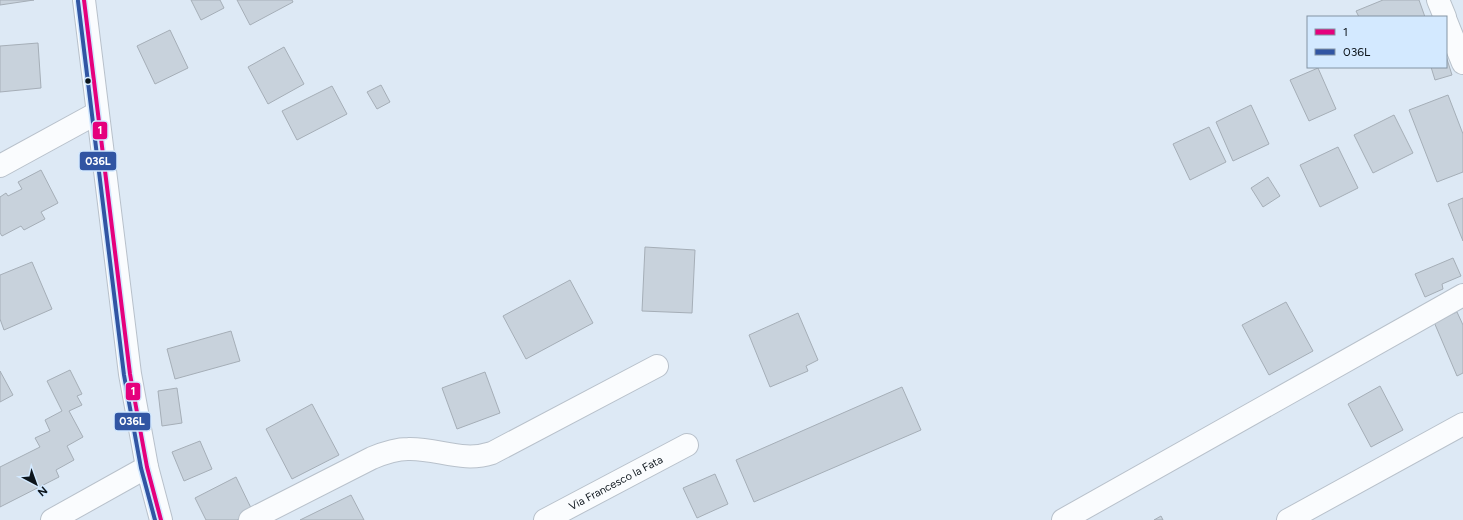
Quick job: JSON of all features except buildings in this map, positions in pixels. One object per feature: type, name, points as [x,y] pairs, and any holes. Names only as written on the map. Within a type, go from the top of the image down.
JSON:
[{"type":"street","points":[[1438,0],[1444,16]]},
{"type":"street","points":[[85,1],[97,113],[130,374],[147,467],[161,520]]},
{"type":"street","points":[[1447,23],[1463,63]]},
{"type":"street","points":[[0,166],[97,113]]},
{"type":"street","points":[[1063,520],[1463,295]]},
{"type":"street","points":[[250,520],[372,458],[387,452],[415,449],[465,457],[482,456],[492,453],[657,366]]},
{"type":"street","points":[[1288,520],[1463,424]]},
{"type":"street","name":"Via Francesco la Fata","points":[[545,520],[687,445]]},
{"type":"street","points":[[52,520],[147,467]]},
{"type":"transit line","name":"1","points":[[84,0],[130,374],[147,467],[161,520]]},
{"type":"transit line","name":"036L","points":[[78,1],[124,375],[141,468],[155,520]]}]
